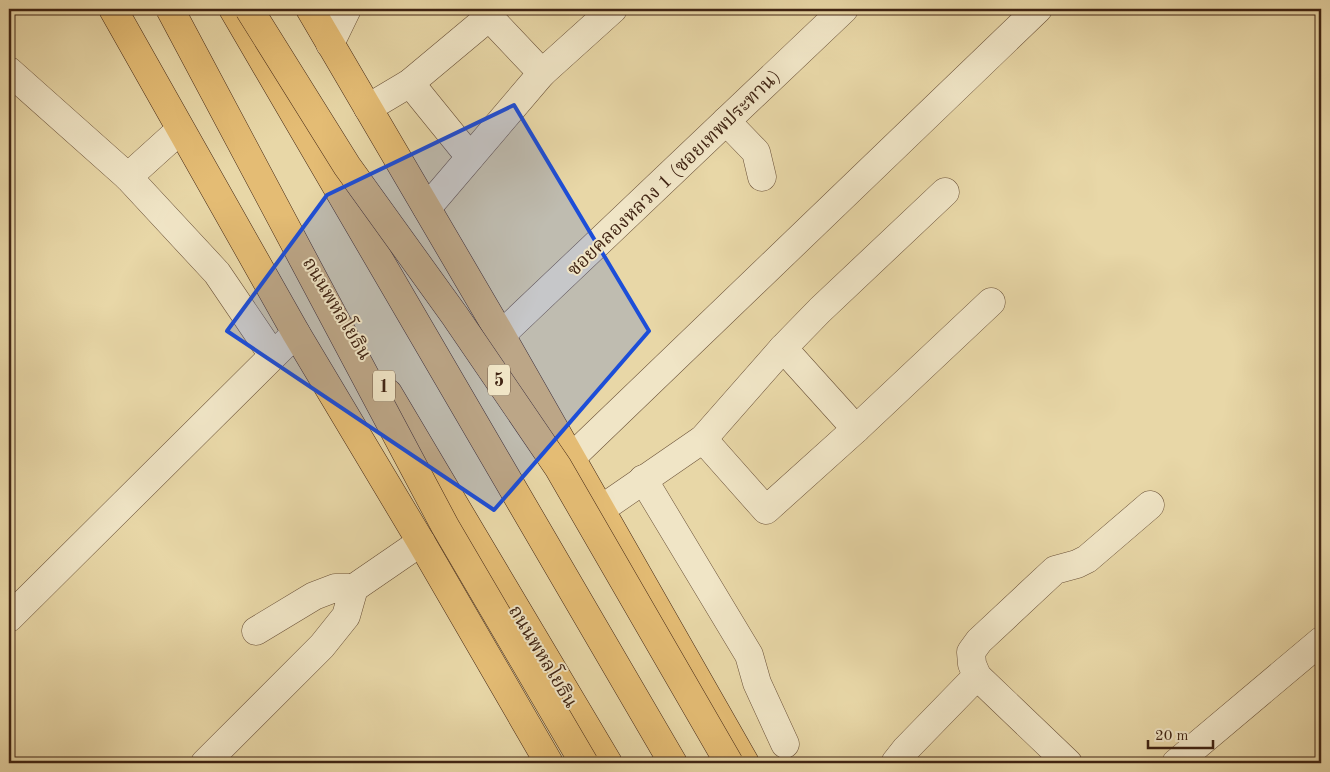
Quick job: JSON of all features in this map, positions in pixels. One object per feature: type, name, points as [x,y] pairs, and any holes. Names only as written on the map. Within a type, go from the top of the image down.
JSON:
[{"type":"main road","points":[[112,9],[296,333],[421,542],[549,763]]},
{"type":"main road","name":"ถนนพหลโยธิน","points":[[158,9],[608,763]]},
{"type":"main road","points":[[170,9],[445,526],[584,763]]},
{"type":"main road","points":[[233,9],[673,763]]},
{"type":"main road","name":"5","points":[[249,9],[347,166],[455,316],[558,467],[729,763]]},
{"type":"main road","points":[[310,9],[501,335],[745,763]]},
{"type":"main road","points":[[723,763],[727,731]]},
{"type":"street","points":[[330,44],[347,9]]},
{"type":"street","points":[[426,208],[542,73],[613,9]]},
{"type":"street","name":"ซอยคลองหลวง 1 (ซอยเทพประทาน)","points":[[501,335],[844,9]]},
{"type":"street","points":[[571,458],[1038,9]]},
{"type":"street","points":[[368,108],[410,83],[494,13],[542,73]]},
{"type":"street","points":[[9,71],[128,177],[216,272],[272,354]]},
{"type":"street","points":[[410,83],[470,157]]},
{"type":"street","points":[[726,121],[756,152],[762,177]]},
{"type":"street","points":[[128,177],[180,130]]},
{"type":"street","points":[[600,510],[703,439],[783,348],[820,310],[945,192]]},
{"type":"street","points":[[703,439],[766,510],[856,429],[991,302]]},
{"type":"street","points":[[9,618],[272,354],[296,333]]},
{"type":"street","points":[[783,348],[856,429]]},
{"type":"street","points":[[643,480],[749,656],[757,683],[785,744]]},
{"type":"street","points":[[1068,763],[978,676],[972,664],[971,652],[1055,570],[1087,559],[1150,505]]},
{"type":"street","points":[[256,631],[314,596],[335,588],[354,588],[421,542]]},
{"type":"street","points":[[205,763],[322,646],[346,616],[354,588]]},
{"type":"street","points":[[1176,763],[1321,641]]},
{"type":"street","points":[[907,759],[978,676]]},
{"type":"highlighted area","points":[[514,105],[649,331],[494,510],[227,331],[327,195]]}]
